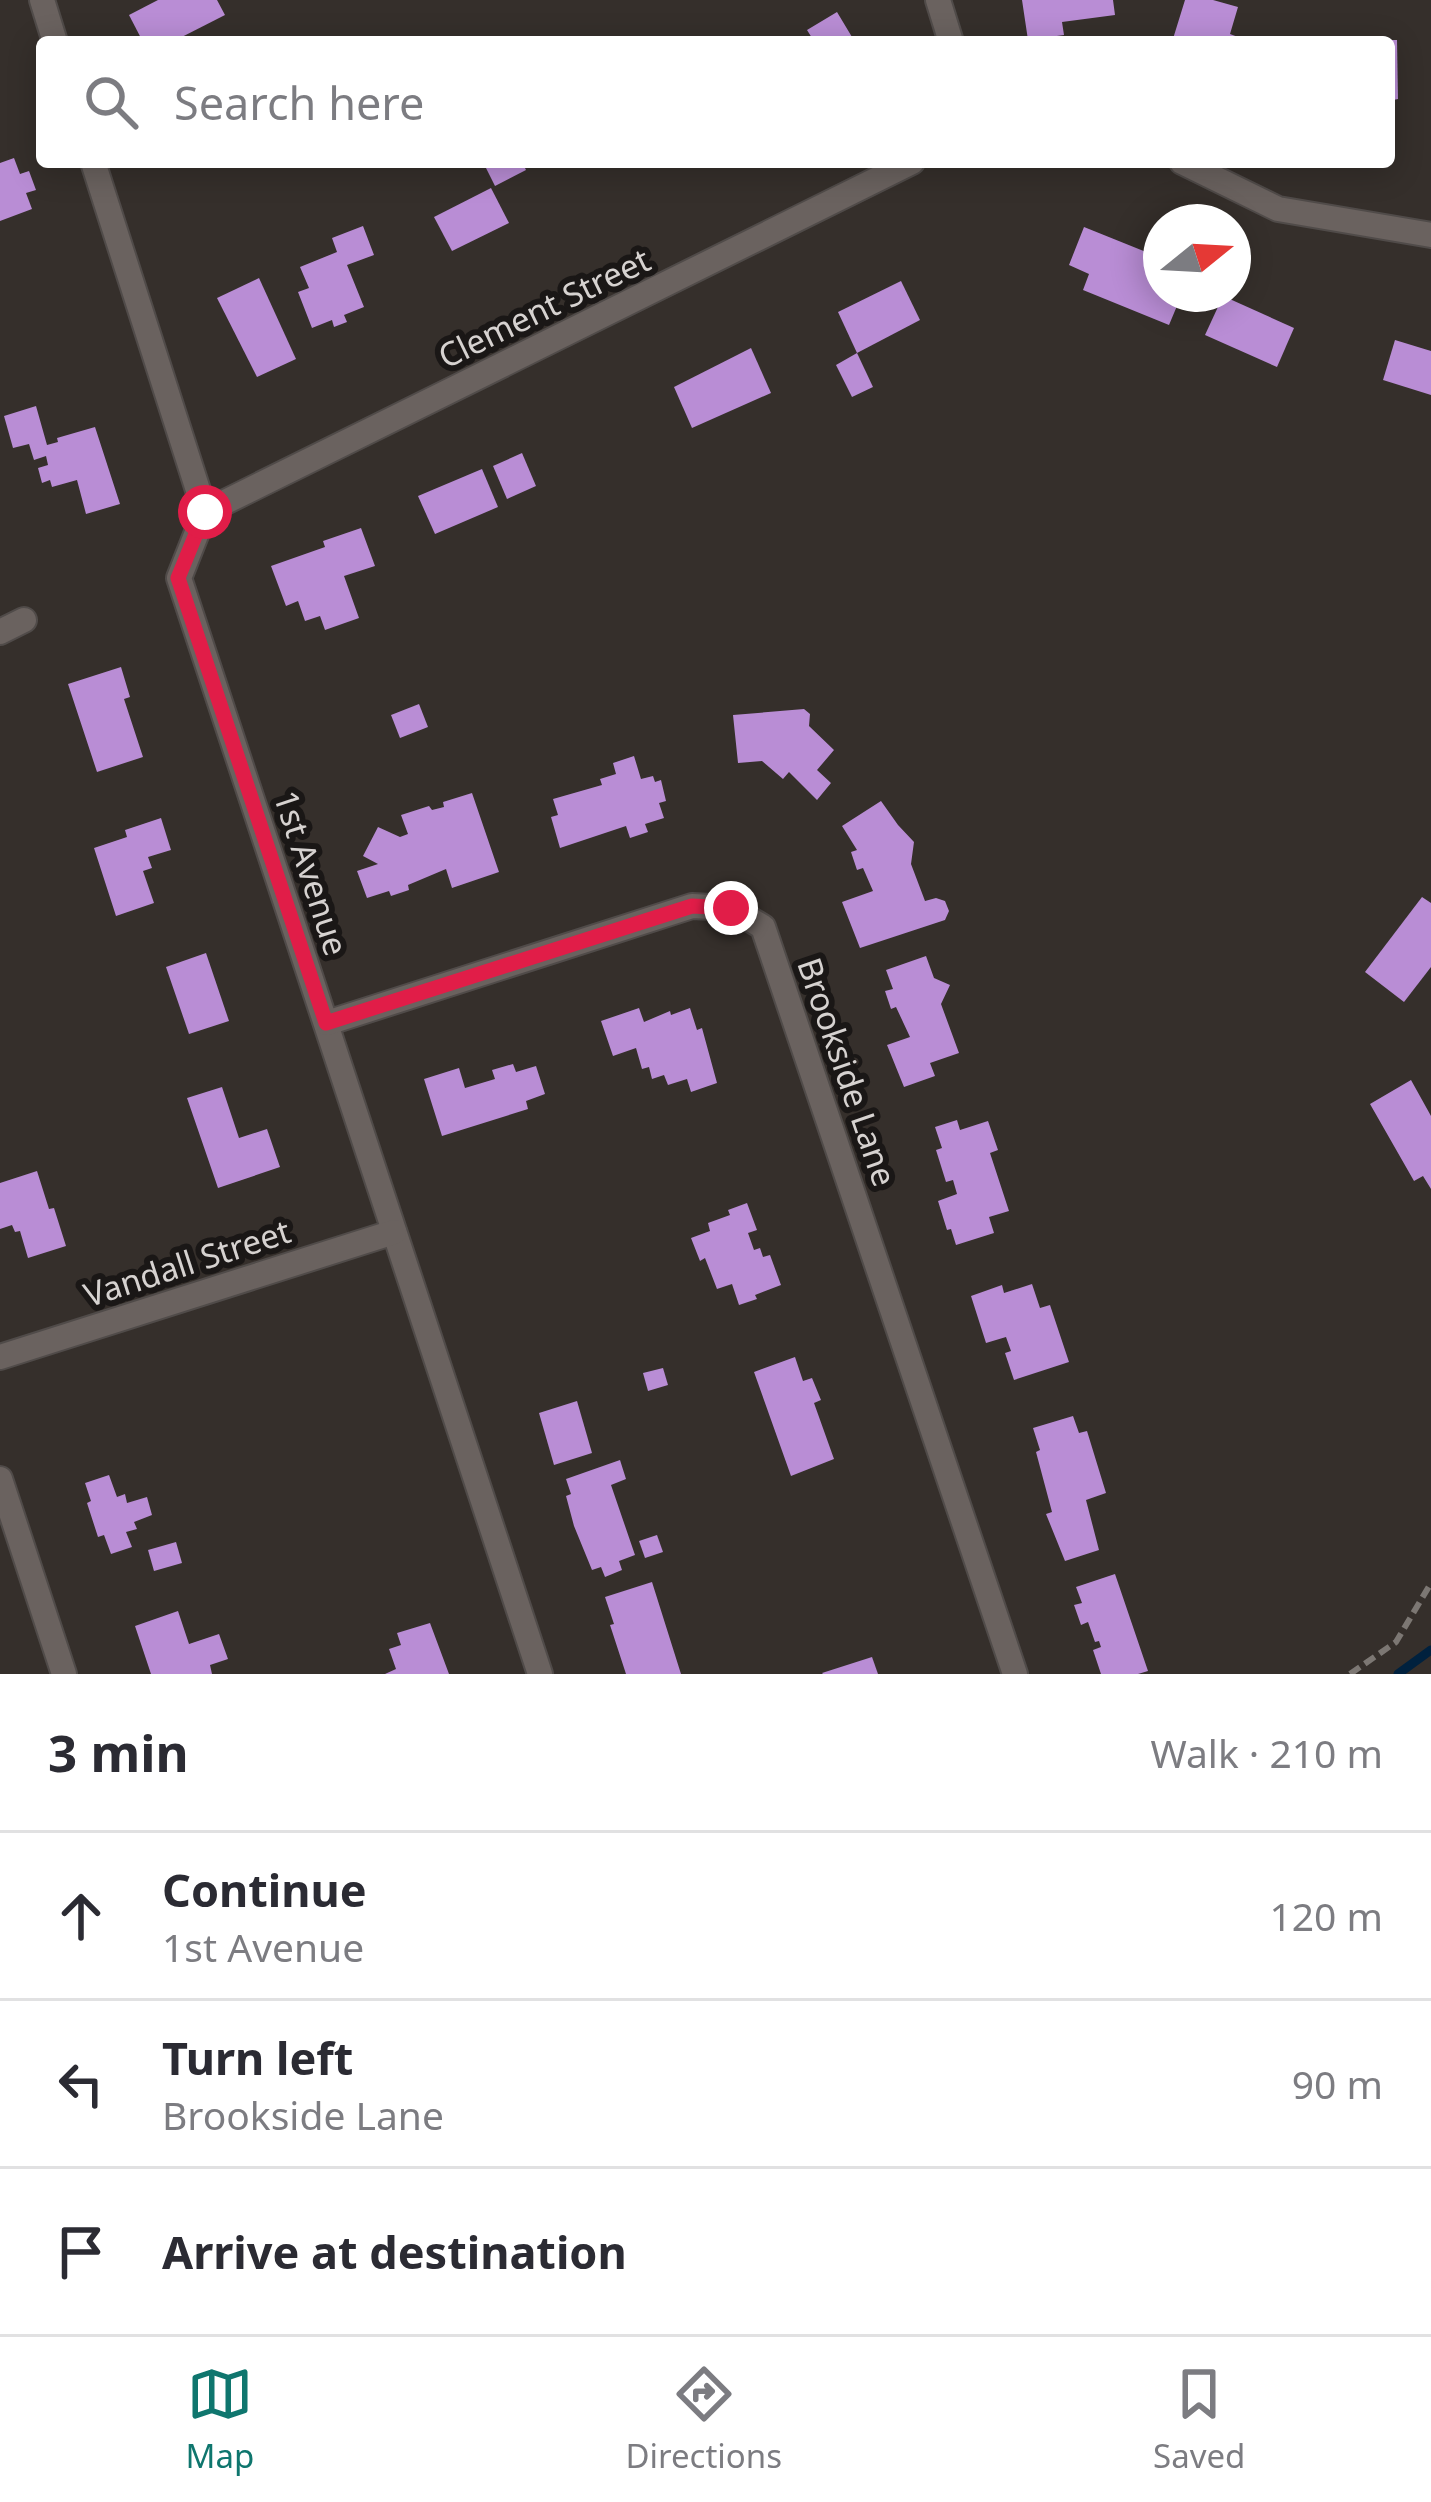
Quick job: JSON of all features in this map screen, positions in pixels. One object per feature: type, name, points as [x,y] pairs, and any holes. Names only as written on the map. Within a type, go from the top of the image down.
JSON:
[{"type":"street","points":[[42,0],[53,36]]},
{"type":"street","points":[[938,0],[950,36]]},
{"type":"street","points":[[95,168],[205,512]]},
{"type":"street","name":"Clement Street","points":[[205,512],[900,168]]},
{"type":"street","points":[[1194,168],[1278,209],[1431,235]]},
{"type":"street","name":"1st Avenue","points":[[205,512],[178,578],[540,1674]]},
{"type":"street","points":[[0,632],[24,620]]},
{"type":"street","name":"Brookside Lane","points":[[326,1023],[692,906],[731,908],[763,927],[1016,1674]]},
{"type":"street","name":"Vandall Street","points":[[0,1357],[394,1232]]},
{"type":"street","points":[[0,1479],[64,1674]]},
{"type":"path","points":[[1350,1674],[1396,1642],[1431,1583]]},
{"type":"building","points":[[158,0],[217,0],[225,15],[184,36],[140,36],[129,15]]},
{"type":"building","points":[[1022,0],[1113,0],[1115,15],[1062,22],[1064,35],[1027,36]]},
{"type":"building","points":[[1185,0],[1213,0],[1238,7],[1230,34],[1235,36],[1174,36]]},
{"type":"building","points":[[837,12],[851,36],[811,36],[807,30]]},
{"type":"building","points":[[1395,40],[1397,40],[1395,100]]},
{"type":"building","points":[[14,158],[20,174],[29,171],[36,190],[26,193],[32,209],[0,221],[0,163]]},
{"type":"building","points":[[486,168],[525,168],[526,170],[495,186]]},
{"type":"building","points":[[491,188],[509,223],[452,251],[434,217]]},
{"type":"building","points":[[363,226],[374,255],[347,265],[364,307],[344,315],[347,322],[334,327],[332,320],[312,328],[298,292],[309,288],[300,267],[337,252],[332,238]]},
{"type":"building","points":[[1084,227],[1143,251],[1143,312],[1174,312],[1169,325],[1083,290],[1089,274],[1069,265]]},
{"type":"building","points":[[259,278],[296,359],[257,377],[217,298]]},
{"type":"building","points":[[901,281],[920,320],[857,353],[838,312]]},
{"type":"building","points":[[1251,309],[1294,328],[1277,367],[1205,335],[1216,312]]},
{"type":"building","points":[[1395,340],[1431,351],[1431,395],[1383,380]]},
{"type":"building","points":[[751,348],[771,393],[692,428],[674,387]]},
{"type":"building","points":[[857,353],[873,387],[852,397],[836,365]]},
{"type":"building","points":[[36,406],[47,445],[95,427],[120,504],[86,514],[77,480],[52,487],[50,480],[42,483],[38,468],[48,465],[46,456],[34,460],[29,444],[13,448],[4,416]]},
{"type":"building","points":[[522,453],[536,486],[507,499],[493,466]]},
{"type":"building","points":[[482,469],[498,507],[435,534],[418,496]]},
{"type":"building","points":[[361,528],[375,566],[344,576],[359,618],[325,630],[320,616],[305,621],[298,601],[286,606],[271,566]]},
{"type":"building","points":[[121,667],[130,697],[124,699],[143,757],[97,772],[68,684]]},
{"type":"building","points":[[419,704],[428,727],[400,738],[391,715]]},
{"type":"building","points":[[804,709],[810,714],[809,726],[834,750],[817,770],[831,783],[817,800],[789,772],[783,779],[762,761],[738,763],[733,715]]},
{"type":"building","points":[[634,756],[641,779],[661,780],[666,801],[659,803],[664,818],[645,824],[648,832],[630,838],[626,826],[560,848],[551,817],[558,815],[553,799],[602,785],[600,779],[616,774],[613,763]]},
{"type":"building","points":[[472,793],[499,872],[452,888],[446,869],[408,885],[409,890],[367,898],[357,871],[378,864],[363,856],[378,827],[400,837],[408,834],[401,815],[429,806],[432,810],[444,807],[443,802]]},
{"type":"building","points":[[881,801],[914,842],[911,864],[925,901],[945,901],[949,911],[945,920],[860,948],[842,902],[873,891],[863,868],[857,870],[851,852],[857,850],[842,826]]},
{"type":"building","points":[[161,818],[171,850],[148,857],[152,868],[143,871],[154,903],[116,916],[94,848],[127,837],[125,830]]},
{"type":"building","points":[[1422,897],[1431,903],[1431,967],[1404,1002],[1365,972]]},
{"type":"building","points":[[206,953],[229,1021],[189,1034],[166,967]]},
{"type":"building","points":[[926,956],[934,978],[950,985],[941,1004],[959,1053],[930,1063],[935,1076],[904,1087],[887,1045],[910,1037],[896,1007],[891,1009],[885,991],[893,989],[886,970]]},
{"type":"building","points":[[639,1008],[644,1022],[690,1008],[697,1030],[702,1028],[717,1083],[691,1092],[687,1079],[668,1085],[664,1075],[652,1079],[649,1067],[642,1069],[636,1048],[613,1056],[601,1021]]},
{"type":"building","points":[[513,1064],[516,1072],[536,1066],[545,1094],[526,1101],[528,1109],[442,1136],[424,1079],[459,1068],[465,1088],[495,1079],[492,1070]]},
{"type":"building","points":[[1411,1080],[1431,1116],[1431,1189],[1423,1176],[1414,1181],[1370,1104]]},
{"type":"building","points":[[222,1087],[239,1138],[267,1129],[280,1167],[218,1188],[187,1098]]},
{"type":"building","points":[[957,1120],[960,1130],[988,1121],[998,1150],[990,1153],[1009,1211],[989,1217],[994,1233],[956,1245],[938,1201],[957,1194],[953,1180],[946,1182],[935,1127]]},
{"type":"building","points":[[37,1171],[66,1246],[28,1258],[20,1231],[15,1232],[12,1225],[0,1229],[0,1183]]},
{"type":"building","points":[[747,1203],[757,1230],[748,1233],[754,1250],[760,1248],[763,1257],[770,1255],[781,1285],[739,1305],[732,1284],[717,1289],[691,1238],[710,1231],[708,1223],[730,1215],[728,1210]]},
{"type":"building","points":[[1032,1284],[1040,1308],[1050,1305],[1069,1362],[1014,1380],[1005,1353],[1011,1351],[1006,1337],[986,1343],[971,1296],[1002,1285],[1004,1293]]},
{"type":"building","points":[[795,1357],[803,1381],[812,1378],[821,1400],[814,1403],[834,1459],[791,1476],[754,1372]]},
{"type":"building","points":[[663,1368],[668,1385],[648,1391],[643,1373]]},
{"type":"building","points":[[577,1401],[592,1453],[554,1465],[539,1413]]},
{"type":"building","points":[[1073,1416],[1079,1433],[1087,1431],[1106,1493],[1086,1500],[1099,1550],[1065,1561],[1046,1514],[1052,1512],[1033,1428]]},
{"type":"building","points":[[620,1460],[626,1479],[611,1485],[635,1555],[619,1561],[622,1570],[605,1577],[601,1567],[592,1570],[574,1526],[566,1479]]},
{"type":"building","points":[[109,1475],[117,1497],[125,1494],[127,1503],[147,1497],[152,1515],[134,1522],[137,1529],[126,1532],[132,1547],[111,1554],[104,1535],[98,1537],[85,1483]]},
{"type":"building","points":[[657,1535],[663,1552],[645,1558],[639,1541]]},
{"type":"building","points":[[176,1542],[182,1563],[154,1571],[148,1550]]},
{"type":"building","points":[[1115,1574],[1148,1671],[1138,1674],[1101,1674],[1093,1650],[1101,1647],[1099,1641],[1095,1642],[1088,1622],[1081,1625],[1074,1605],[1082,1603],[1076,1587]]},
{"type":"building","points":[[652,1582],[681,1674],[626,1674],[610,1625],[614,1624],[605,1597]]},
{"type":"building","points":[[178,1611],[189,1644],[219,1634],[228,1659],[210,1665],[212,1674],[151,1674],[135,1626]]},
{"type":"building","points":[[430,1623],[449,1674],[385,1674],[396,1669],[389,1649],[401,1645],[397,1633]]},
{"type":"building","points":[[872,1657],[878,1674],[822,1673]]},
{"type":"waterway","points":[[1398,1674],[1431,1650]]},
{"type":"route","points":[[205,512],[178,578],[326,1023],[692,906],[731,908]]}]
